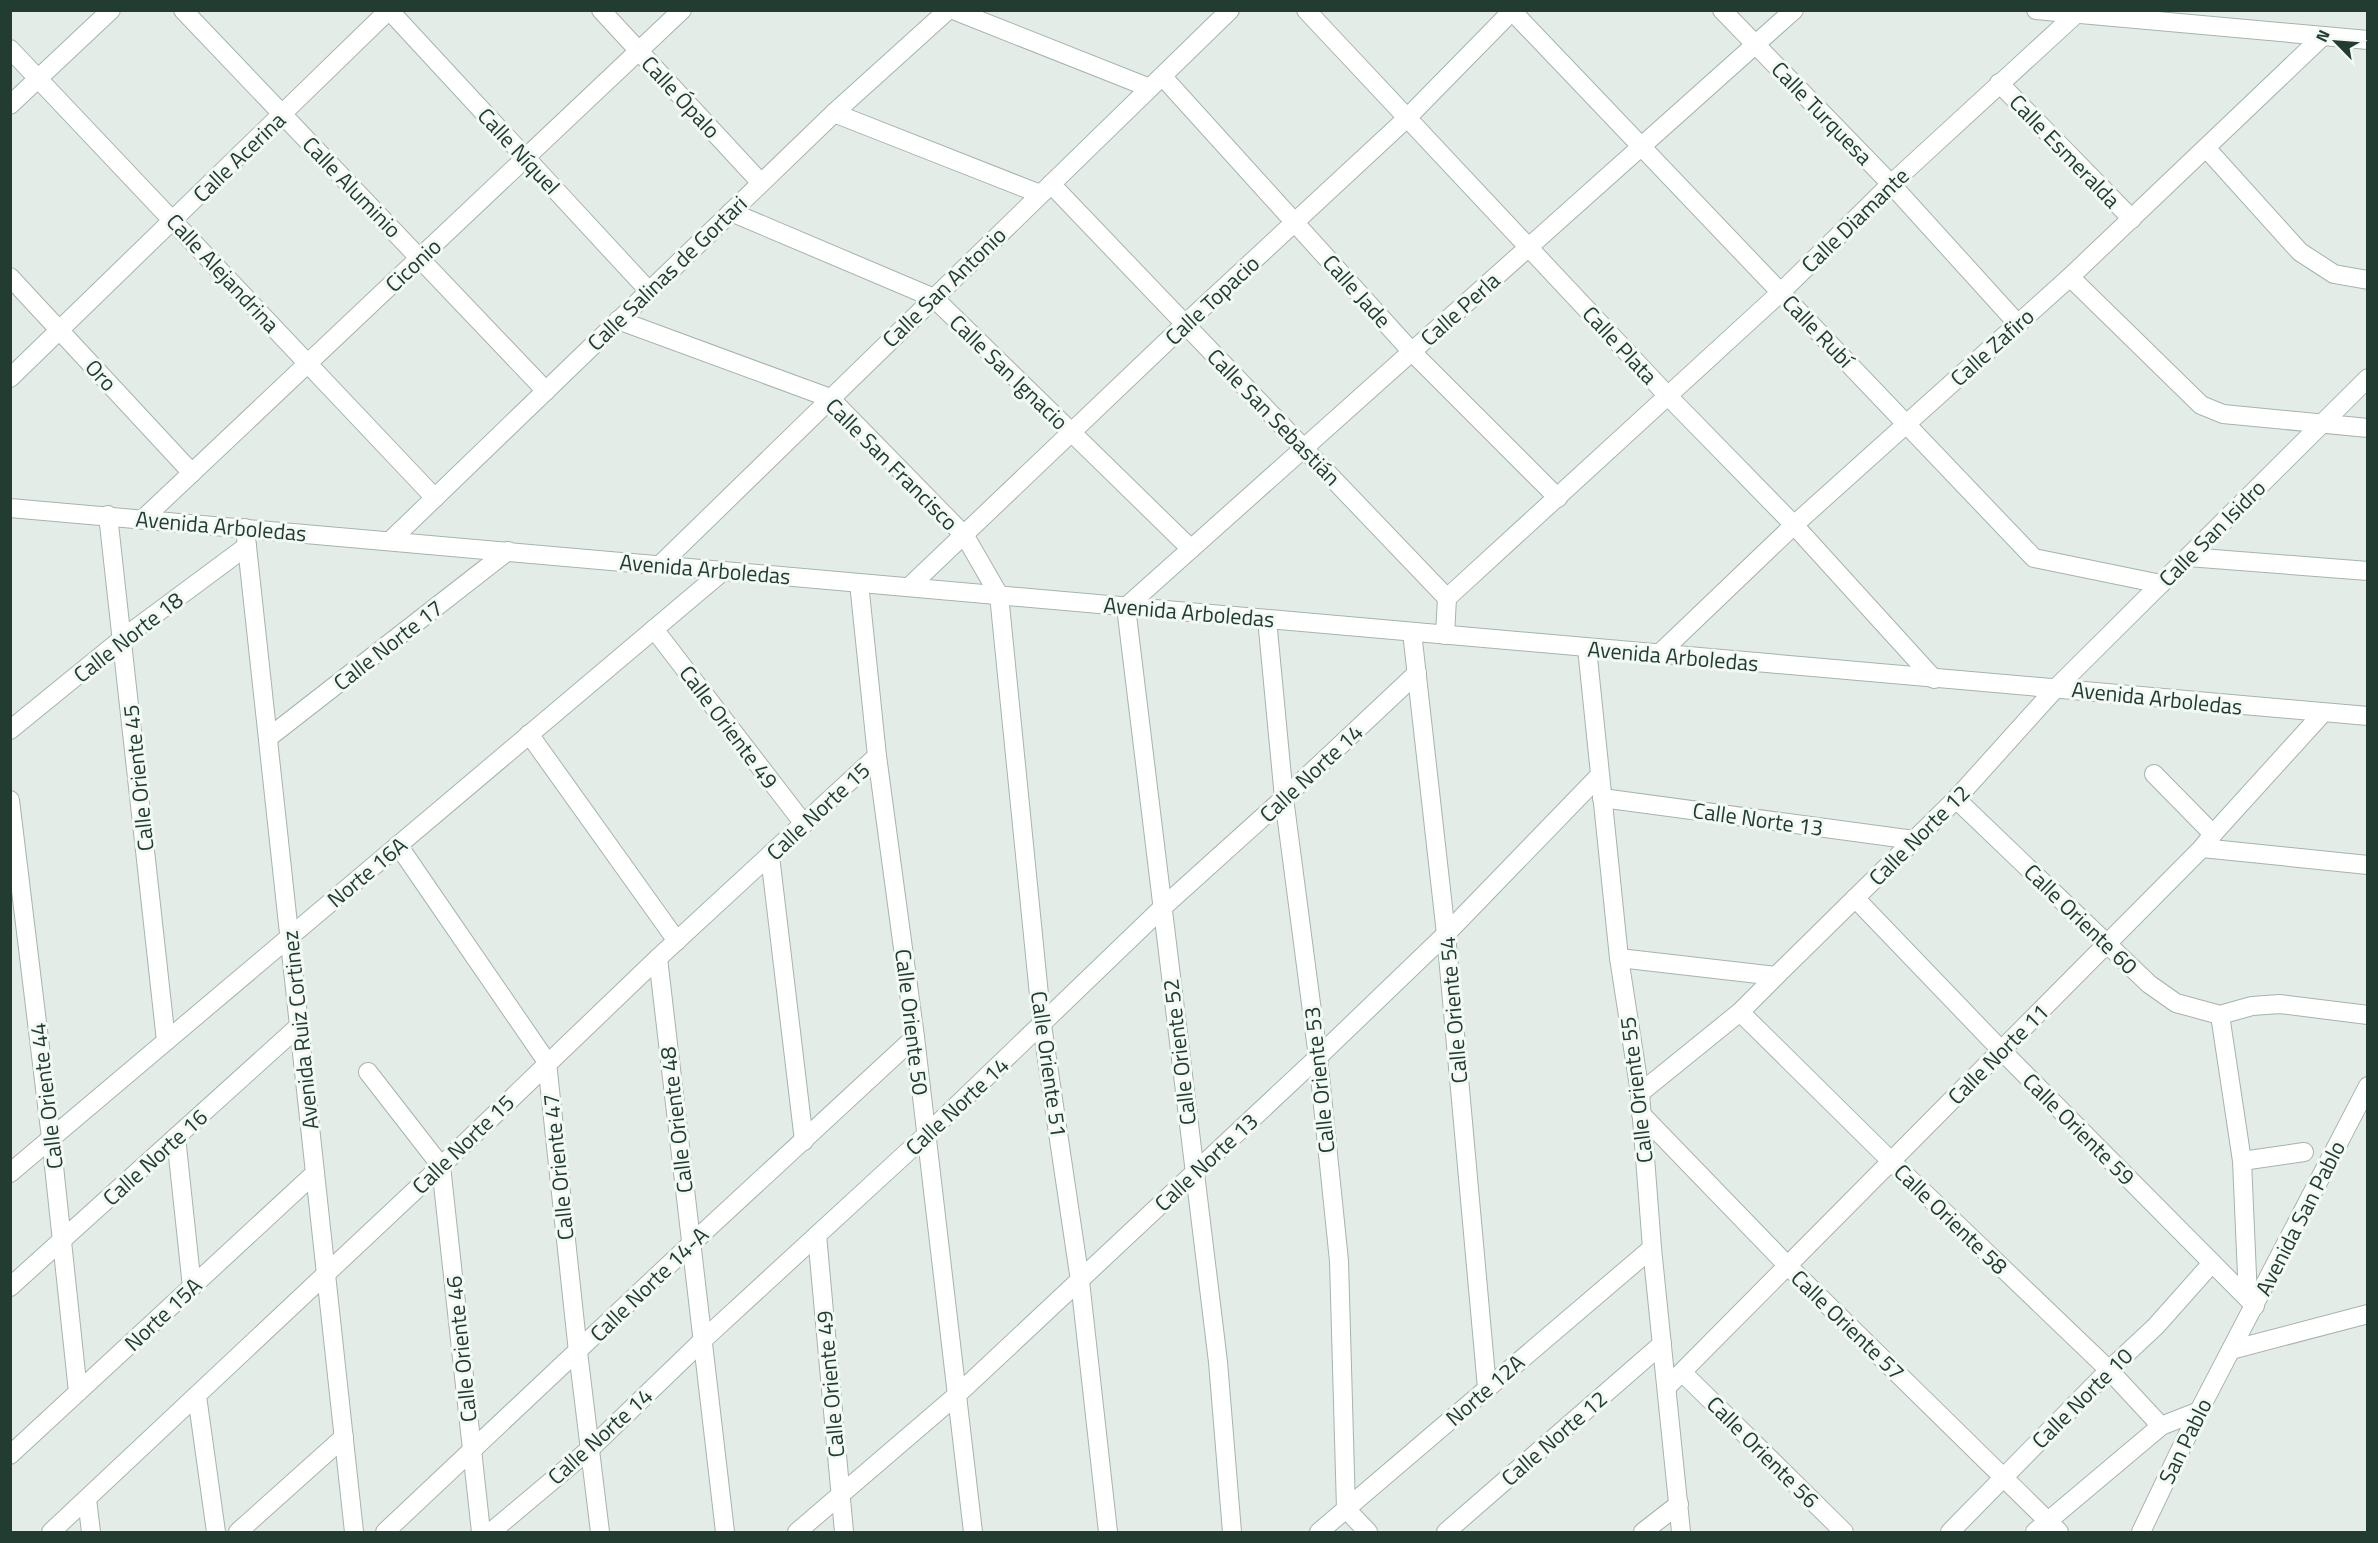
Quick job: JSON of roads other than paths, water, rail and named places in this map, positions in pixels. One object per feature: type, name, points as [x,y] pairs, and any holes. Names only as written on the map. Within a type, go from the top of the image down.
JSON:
[{"type":"street","points":[[10,105],[111,10]]},
{"type":"street","name":"Calle Aluminio","points":[[183,10],[546,390]]},
{"type":"street","name":"Calle Acerina","points":[[10,378],[389,10]]},
{"type":"street","name":"Calle Níquel","points":[[389,10],[649,291]]},
{"type":"street","name":"Calle Ópalo","points":[[601,10],[761,183]]},
{"type":"street","name":"Ciconio","points":[[143,519],[682,10]]},
{"type":"street","name":"Calle Salinas de Gortari","points":[[390,541],[834,113],[948,10]]},
{"type":"street","name":"Calle Jade","points":[[953,10],[1156,82],[1295,224],[1412,352],[1558,498]]},
{"type":"street","name":"Calle San Antonio","points":[[660,565],[1230,10]]},
{"type":"street","name":"Calle Plata","points":[[1306,10],[1668,396],[1794,525],[1934,679]]},
{"type":"street","name":"Calle Turquesa","points":[[1722,10],[1891,184],[2017,323]]},
{"type":"street","name":"Calle Perla","points":[[1126,607],[1794,10]]},
{"type":"street","points":[[2036,10],[2367,40]]},
{"type":"street","name":"Calle Topacio","points":[[909,587],[1185,324],[1407,118],[1513,11]]},
{"type":"street","name":"Calle Rubí","points":[[1513,11],[1780,293],[1908,423],[2034,558],[2161,584]]},
{"type":"street","name":"Calle Diamante","points":[[1448,598],[1780,293],[1891,184],[2076,14]]},
{"type":"street","name":"Calle Zafiro","points":[[1659,654],[1794,525],[2070,277],[2207,149],[2323,36]]},
{"type":"street","name":"Calle Alejandrina","points":[[10,49],[435,498]]},
{"type":"street","name":"Calle Esmeralda","points":[[1999,83],[2132,219]]},
{"type":"street","name":"Calle San Sebastián","points":[[834,113],[1045,189],[1185,324],[1448,598]]},
{"type":"street","points":[[2207,149],[2300,252],[2334,274],[2367,280]]},
{"type":"street","name":"Calle San Ignacio","points":[[731,212],[934,298],[1191,549]]},
{"type":"street","name":"Oro","points":[[10,277],[192,473]]},
{"type":"street","points":[[2070,277],[2200,405],[2223,414],[2367,428]]},
{"type":"street","name":"Calle San Francisco","points":[[618,320],[830,398],[965,536],[999,595]]},
{"type":"street","name":"Calle San Isidro","points":[[2056,688],[2367,378]]},
{"type":"street","name":"Avenida Arboledas","points":[[10,508],[2056,688],[2322,714],[2367,716]]},
{"type":"street","name":"Calle Oriente 45","points":[[108,515],[166,1041]]},
{"type":"street","name":"Avenida Ruiz Cortinez","points":[[245,528],[354,1533]]},
{"type":"street","name":"Calle Norte 18","points":[[10,730],[123,638],[247,546]]},
{"type":"street","name":"Calle Norte 17","points":[[268,738],[508,551]]},
{"type":"street","points":[[2188,557],[2367,572]]},
{"type":"street","name":"Norte 16A","points":[[10,1173],[723,571]]},
{"type":"street","name":"Calle Oriente 50","points":[[859,583],[877,756],[915,1037],[973,1533]]},
{"type":"street","name":"Calle Oriente 51","points":[[999,595],[1042,1025],[1080,1281],[1108,1533]]},
{"type":"street","points":[[1445,635],[1448,598]]},
{"type":"street","name":"Calle Oriente 52","points":[[1126,607],[1218,1362],[1232,1533]]},
{"type":"street","name":"Calle Oriente 53","points":[[1267,619],[1284,798],[1318,1057],[1339,1261],[1346,1509]]},
{"type":"street","name":"Calle Oriente 49","points":[[654,629],[804,824]]},
{"type":"street","name":"Calle Oriente 54","points":[[1412,632],[1446,934],[1487,1388]]},
{"type":"street","name":"Calle Oriente 55","points":[[1587,648],[1619,958],[1640,1093],[1652,1248],[1681,1533]]},
{"type":"street","name":"Calle Norte 14","points":[[491,1533],[591,1448],[704,1339],[926,1135],[1162,908],[1417,673]]},
{"type":"street","name":"Calle Norte 12","points":[[1640,1093],[1740,1012],[1956,799],[2056,688]]},
{"type":"street","name":"Calle Norte 11","points":[[1667,1387],[2107,944],[2207,841],[2322,714]]},
{"type":"street","points":[[529,734],[677,941]]},
{"type":"street","name":"Calle Norte 15","points":[[51,1533],[441,1166],[547,1062],[877,756]]},
{"type":"street","points":[[2154,774],[2207,841],[2367,865]]},
{"type":"street","name":"Calle Norte 13","points":[[797,1533],[958,1394],[1318,1057],[1446,934],[1599,776]]},
{"type":"street","name":"Calle Norte 13","points":[[1602,798],[1914,840]]},
{"type":"street","name":"Calle Oriente 60","points":[[1956,799],[2149,984],[2176,1003],[2220,1015]]},
{"type":"street","name":"Calle Oriente 44","points":[[10,800],[51,1138],[78,1392]]},
{"type":"street","name":"Calle Oriente 47","points":[[398,845],[547,1062],[600,1533]]},
{"type":"street","points":[[770,856],[804,1141]]},
{"type":"street","name":"Calle Oriente 59","points":[[1855,898],[2001,1050],[2251,1302]]},
{"type":"street","name":"Calle Oriente 48","points":[[658,958],[725,1533]]},
{"type":"street","points":[[1619,958],[1776,976]]},
{"type":"street","points":[[2251,1302],[2242,1161],[2220,1015],[2252,1006],[2280,1004],[2367,1015]]},
{"type":"street","name":"Calle Oriente 58","points":[[1740,1012],[1892,1162],[2109,1370],[2161,1426]]},
{"type":"street","name":"Calle Norte 16","points":[[10,1287],[299,1026]]},
{"type":"street","name":"Calle Norte 14-A","points":[[385,1533],[690,1244],[915,1037]]},
{"type":"street","points":[[368,1072],[441,1166]]},
{"type":"street","name":"Avenida San Pablo","points":[[2231,1350],[2251,1302],[2367,1086]]},
{"type":"street","name":"Calle Oriente 57","points":[[1641,1114],[1788,1266],[2004,1477],[2047,1529]]},
{"type":"street","points":[[176,1137],[192,1287]]},
{"type":"street","points":[[2242,1161],[2304,1152]]},
{"type":"street","name":"Calle Oriente 46","points":[[441,1166],[481,1533]]},
{"type":"street","name":"Norte 15A","points":[[10,1455],[315,1173]]},
{"type":"street","name":"Calle Oriente 49","points":[[817,1235],[844,1533]]},
{"type":"street","name":"Norte 12A","points":[[1319,1533],[1652,1248]]},
{"type":"street","name":"Calle Norte 10","points":[[1950,1533],[2109,1370],[2156,1326],[2212,1263]]},
{"type":"street","points":[[2231,1350],[2367,1314]]},
{"type":"street","name":"Calle Norte 12","points":[[1454,1529],[1662,1344]]},
{"type":"street","name":"San Pablo","points":[[2141,1533],[2231,1350]]},
{"type":"street","name":"Calle Oriente 56","points":[[1682,1372],[1844,1533]]},
{"type":"street","points":[[197,1396],[216,1533]]},
{"type":"street","points":[[2047,1529],[2161,1426],[2199,1411]]},
{"type":"street","points":[[238,1533],[344,1437]]},
{"type":"street","points":[[87,1499],[91,1533]]},
{"type":"street","points":[[1643,1533],[1679,1504]]},
{"type":"street","points":[[1346,1509],[1368,1533]]}]
